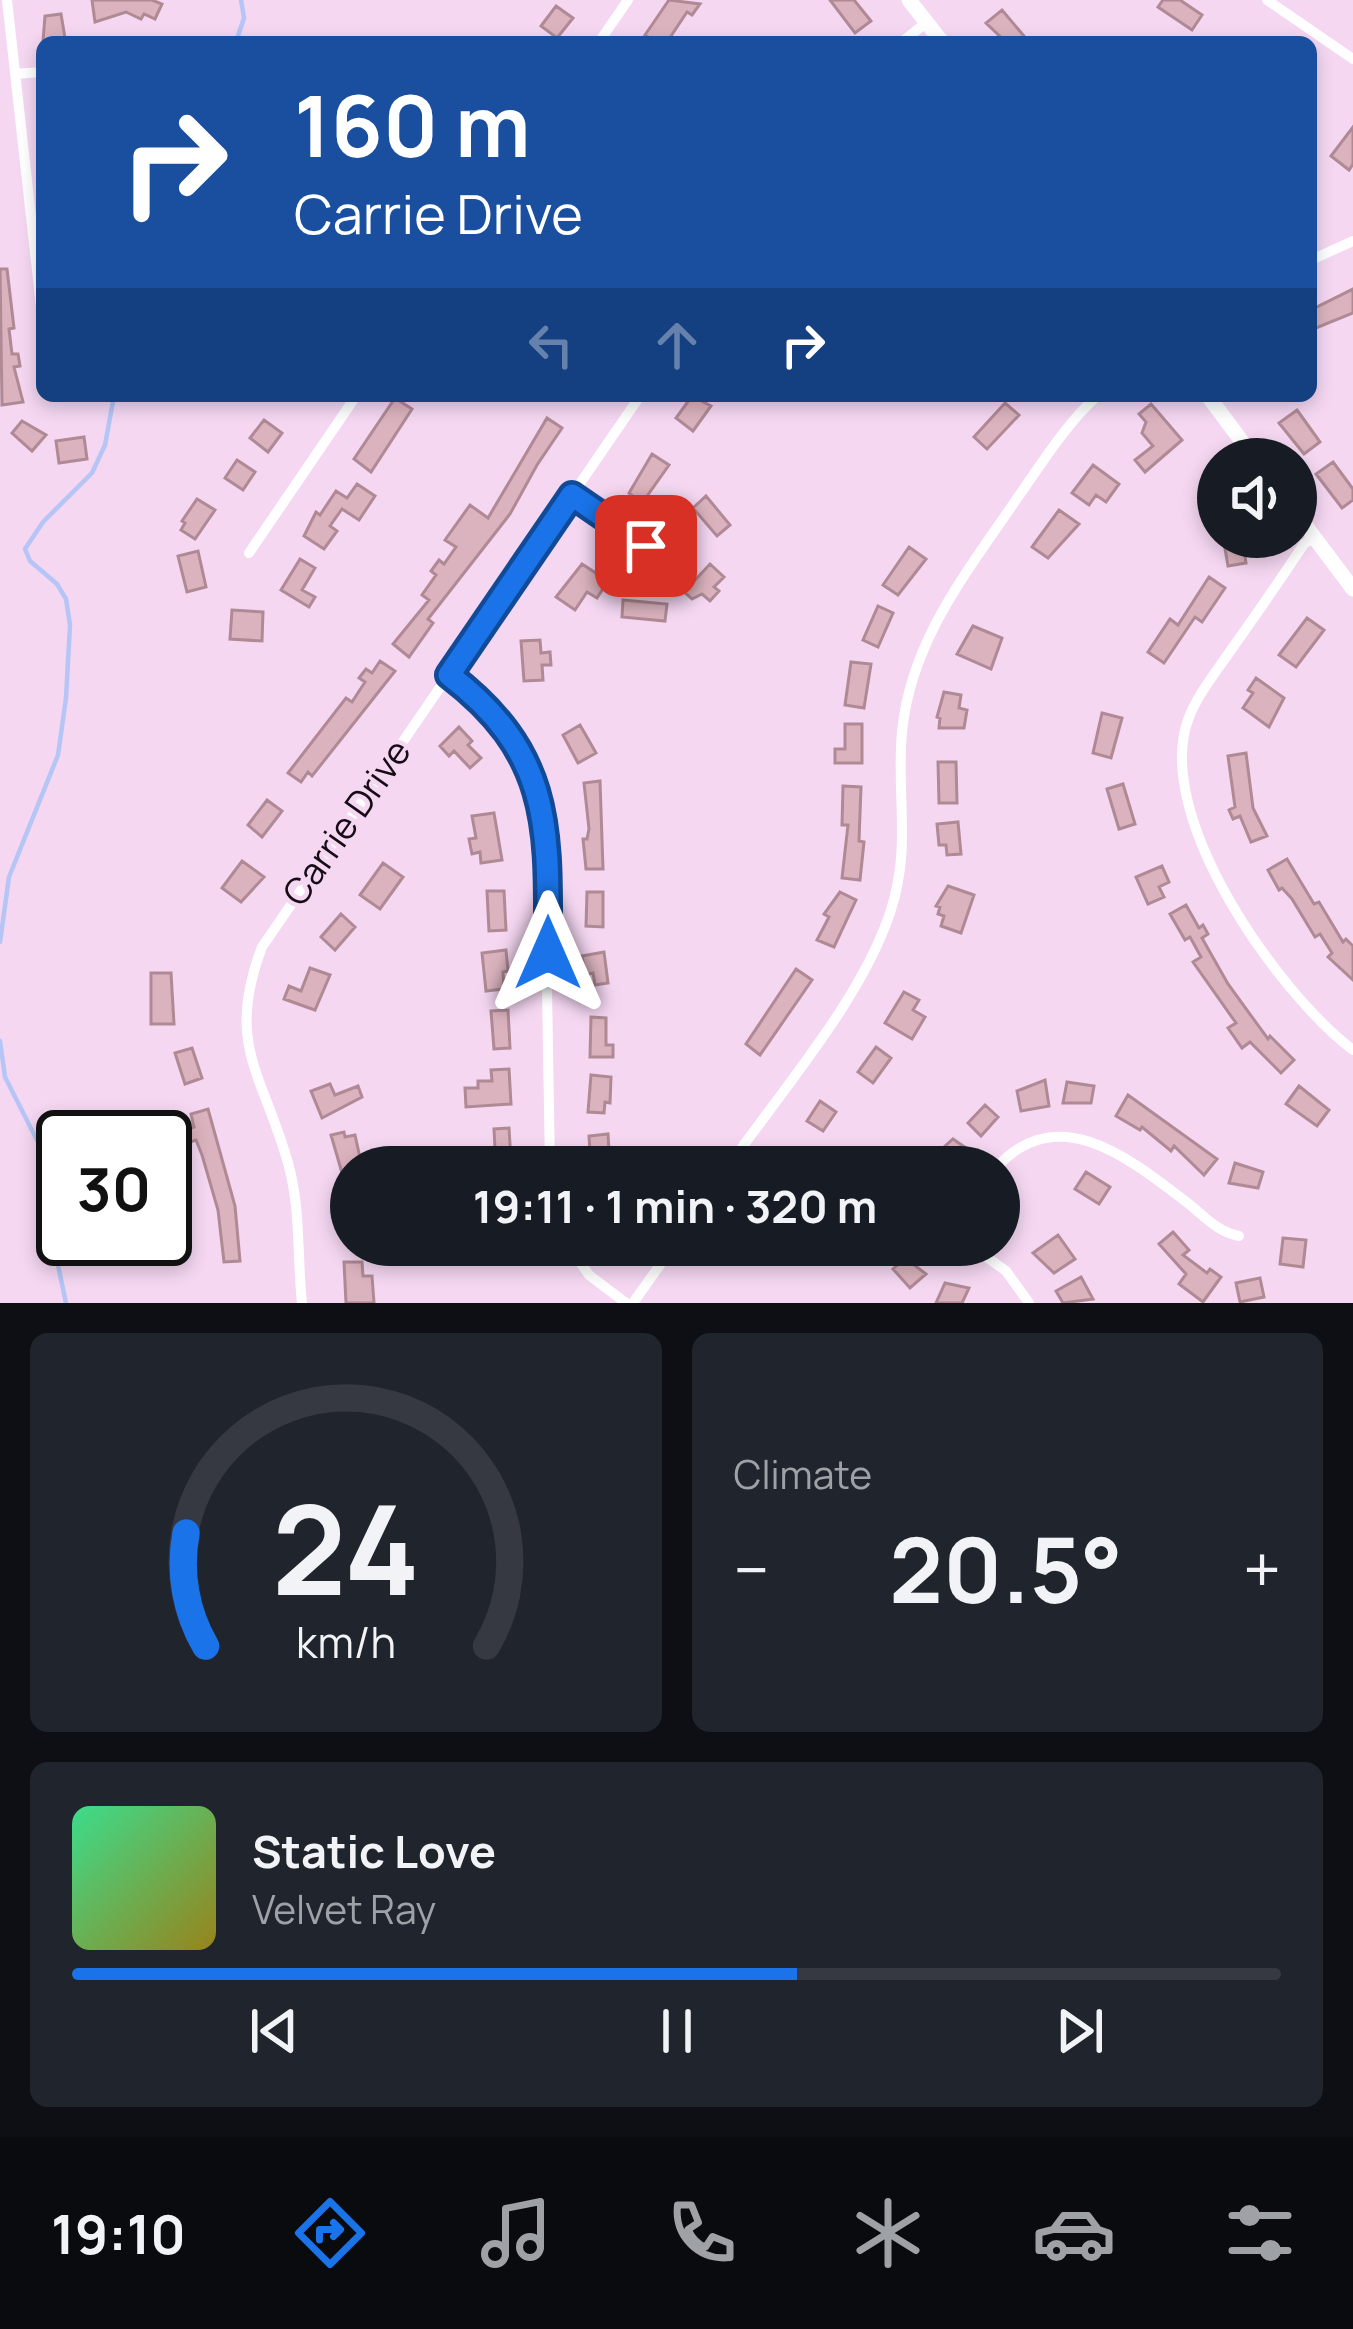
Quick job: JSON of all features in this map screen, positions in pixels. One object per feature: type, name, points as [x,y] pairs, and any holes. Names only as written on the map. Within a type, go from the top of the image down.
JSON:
[{"type":"street","points":[[8,0],[36,260]]},
{"type":"street","points":[[603,36],[628,0]]},
{"type":"street","points":[[909,0],[938,36]]},
{"type":"street","points":[[1267,0],[1353,58]]},
{"type":"street","points":[[910,36],[927,22]]},
{"type":"street","points":[[16,74],[36,72]]},
{"type":"street","points":[[1317,257],[1353,241]]},
{"type":"street","points":[[249,553],[352,402]]},
{"type":"street","name":"Carrie Drive","points":[[302,1303],[289,1166],[244,1033],[252,974],[275,924],[636,402]]},
{"type":"street","points":[[743,1146],[857,983],[889,918],[903,856],[900,757],[906,704],[939,614],[1048,455],[1092,402]]},
{"type":"street","points":[[1212,402],[1239,438]]},
{"type":"street","points":[[572,495],[646,546]]},
{"type":"street","points":[[1317,541],[1353,589]]},
{"type":"street","points":[[1294,558],[1186,723],[1188,802],[1203,850],[1268,962],[1296,999],[1353,1050]]},
{"type":"street","points":[[449,675],[487,707],[520,751],[544,813],[550,1146]]},
{"type":"street","points":[[1020,1148],[1076,1136],[1096,1141],[1190,1204],[1209,1223],[1239,1236]]},
{"type":"street","points":[[583,1266],[630,1303],[658,1266]]},
{"type":"street","points":[[999,1266],[1029,1303]]},
{"type":"building","points":[[92,0],[162,4],[155,19],[126,12],[95,22]]},
{"type":"building","points":[[669,0],[700,4],[692,15],[687,12],[671,36],[645,35]]},
{"type":"building","points":[[830,0],[854,0],[871,21],[855,33]]},
{"type":"building","points":[[1163,0],[1180,0],[1202,15],[1192,30],[1158,7]]},
{"type":"building","points":[[556,6],[573,18],[559,36],[541,26]]},
{"type":"building","points":[[1002,10],[1024,36],[1000,36],[986,23]]},
{"type":"building","points":[[61,14],[65,36],[43,36],[45,16]]},
{"type":"building","points":[[1353,127],[1353,164],[1349,170],[1331,156]]},
{"type":"building","points":[[0,269],[7,269],[12,354],[18,354],[20,366],[14,367],[23,402],[2,405]]},
{"type":"building","points":[[1353,289],[1353,313],[1317,328],[1317,307]]},
{"type":"building","points":[[392,402],[412,409],[371,472],[354,459]]},
{"type":"building","points":[[688,402],[711,406],[693,431],[676,418]]},
{"type":"building","points":[[1005,403],[1019,415],[987,449],[974,437]]},
{"type":"building","points":[[1151,404],[1182,440],[1145,472],[1135,460],[1153,446],[1142,433],[1146,422],[1139,414]]},
{"type":"building","points":[[1297,410],[1320,442],[1291,438],[1279,423]]},
{"type":"building","points":[[547,418],[562,428],[510,514],[428,619],[433,623],[409,657],[393,644],[429,600],[422,595],[436,575],[431,571],[439,560],[444,564],[456,547],[445,540],[470,505],[488,518]]},
{"type":"building","points":[[264,420],[282,433],[268,452],[250,438]]},
{"type":"building","points":[[22,421],[46,435],[32,451],[12,433]]},
{"type":"building","points":[[84,437],[87,459],[59,463],[56,441]]},
{"type":"building","points":[[652,454],[669,465],[642,503],[629,493]]},
{"type":"building","points":[[237,460],[255,472],[243,490],[225,478]]},
{"type":"building","points":[[1333,462],[1353,489],[1353,500],[1342,508],[1317,473]]},
{"type":"building","points":[[1093,465],[1119,484],[1106,502],[1096,495],[1089,505],[1072,493]]},
{"type":"building","points":[[357,484],[375,496],[359,520],[342,509],[330,526],[337,531],[324,549],[304,536],[316,512],[320,515],[336,491],[347,498]]},
{"type":"building","points":[[706,496],[730,525],[717,536],[693,508]]},
{"type":"building","points":[[197,499],[215,510],[195,539],[181,530]]},
{"type":"building","points":[[1059,510],[1079,524],[1048,558],[1032,547]]},
{"type":"building","points":[[909,547],[926,559],[898,595],[883,585]]},
{"type":"building","points":[[198,551],[206,587],[187,592],[178,556]]},
{"type":"building","points":[[1227,558],[1245,558],[1246,563],[1228,566]]},
{"type":"building","points":[[300,559],[315,568],[302,590],[315,597],[309,607],[281,590]]},
{"type":"building","points":[[582,564],[608,581],[597,598],[587,592],[575,610],[556,597]]},
{"type":"building","points":[[710,564],[724,577],[714,587],[719,591],[710,601],[702,594],[692,599],[684,592]]},
{"type":"building","points":[[1209,577],[1225,588],[1202,622],[1195,617],[1164,663],[1148,652],[1170,619],[1178,625]]},
{"type":"building","points":[[623,600],[667,604],[665,621],[622,617]]},
{"type":"building","points":[[878,606],[893,613],[878,647],[863,640]]},
{"type":"building","points":[[232,610],[263,612],[262,641],[230,639]]},
{"type":"building","points":[[1307,618],[1324,630],[1296,667],[1279,655]]},
{"type":"building","points":[[973,626],[1002,638],[991,669],[957,654]]},
{"type":"building","points":[[540,640],[541,653],[550,652],[551,665],[542,665],[543,680],[524,681],[521,641]]},
{"type":"building","points":[[380,661],[395,671],[312,776],[308,772],[301,782],[288,773],[346,698],[352,702],[365,682],[359,678],[366,669],[372,673]]},
{"type":"building","points":[[851,662],[871,664],[864,708],[845,705]]},
{"type":"building","points":[[1256,678],[1284,698],[1269,727],[1243,708]]},
{"type":"building","points":[[944,692],[961,695],[959,708],[967,710],[964,728],[939,728]]},
{"type":"building","points":[[1102,713],[1122,718],[1111,758],[1093,753]]},
{"type":"building","points":[[845,724],[862,724],[862,763],[835,763],[835,749],[845,749]]},
{"type":"building","points":[[580,725],[596,753],[578,763],[563,735]]},
{"type":"building","points":[[459,727],[481,758],[470,768],[454,751],[449,756],[440,746]]},
{"type":"building","points":[[1246,753],[1253,808],[1267,836],[1251,842],[1240,816],[1233,819],[1229,810],[1235,807],[1228,756]]},
{"type":"building","points":[[938,762],[956,762],[957,803],[939,803]]},
{"type":"building","points":[[600,781],[603,869],[586,869],[583,839],[589,829],[584,783]]},
{"type":"building","points":[[1123,784],[1135,824],[1119,829],[1107,789]]},
{"type":"building","points":[[843,786],[861,787],[860,880],[842,878],[848,825],[842,825]]},
{"type":"building","points":[[267,800],[282,811],[262,837],[248,825]]},
{"type":"building","points":[[494,813],[502,860],[481,863],[480,852],[472,854],[469,839],[476,838],[472,816]]},
{"type":"building","points":[[958,822],[961,854],[947,855],[946,845],[939,845],[937,824]]},
{"type":"building","points":[[1287,859],[1314,904],[1319,902],[1343,942],[1346,939],[1353,946],[1353,980],[1328,957],[1332,953],[1320,934],[1315,937],[1268,870]]},
{"type":"building","points":[[242,861],[264,877],[241,902],[222,888]]},
{"type":"building","points":[[383,863],[403,877],[380,909],[360,895]]},
{"type":"building","points":[[1162,866],[1169,882],[1159,887],[1164,897],[1148,904],[1136,877]]},
{"type":"building","points":[[948,886],[974,895],[961,933],[941,926],[944,916],[936,906]]},
{"type":"building","points":[[487,891],[504,891],[506,930],[489,931]]},
{"type":"building","points":[[587,892],[603,892],[603,927],[586,926]]},
{"type":"building","points":[[840,892],[856,900],[834,947],[817,940],[829,917],[824,914]]},
{"type":"building","points":[[1186,905],[1208,934],[1202,938],[1228,984],[1268,1039],[1270,1036],[1294,1060],[1281,1073],[1250,1042],[1242,1048],[1228,1028],[1236,1023],[1193,962],[1201,957],[1190,937],[1185,940],[1170,914]]},
{"type":"building","points":[[341,914],[355,927],[335,950],[321,937]]},
{"type":"building","points":[[506,950],[504,989],[486,991],[482,953]]},
{"type":"building","points":[[604,952],[608,983],[595,985],[593,973],[585,975],[582,956]]},
{"type":"building","points":[[310,968],[330,975],[315,1010],[284,999],[289,986],[301,991]]},
{"type":"building","points":[[796,969],[812,980],[760,1055],[746,1044]]},
{"type":"building","points":[[151,973],[171,973],[174,1024],[151,1024]]},
{"type":"building","points":[[904,992],[919,1000],[913,1010],[925,1017],[912,1039],[885,1023]]},
{"type":"building","points":[[508,1010],[510,1048],[494,1049],[491,1011]]},
{"type":"building","points":[[591,1017],[606,1018],[606,1045],[613,1045],[613,1057],[590,1057]]},
{"type":"building","points":[[876,1047],[891,1058],[873,1083],[858,1072]]},
{"type":"building","points":[[192,1048],[202,1078],[185,1084],[175,1053]]},
{"type":"building","points":[[509,1069],[511,1104],[466,1107],[465,1088],[492,1081],[491,1070]]},
{"type":"building","points":[[591,1075],[611,1077],[610,1103],[605,1102],[604,1113],[588,1112]]},
{"type":"building","points":[[1045,1080],[1049,1106],[1021,1111],[1017,1091]]},
{"type":"building","points":[[1067,1082],[1094,1086],[1091,1103],[1063,1103]]},
{"type":"building","points":[[330,1084],[335,1095],[358,1086],[362,1097],[322,1118],[311,1091]]},
{"type":"building","points":[[1299,1086],[1329,1110],[1317,1126],[1286,1104]]},
{"type":"building","points":[[1128,1095],[1217,1159],[1204,1175],[1174,1146],[1171,1151],[1142,1127],[1116,1116]]},
{"type":"building","points":[[820,1101],[836,1112],[823,1131],[807,1121]]},
{"type":"building","points":[[985,1105],[998,1117],[981,1136],[968,1123]]},
{"type":"building","points":[[208,1109],[235,1206],[240,1261],[224,1262],[218,1210],[202,1155],[196,1140],[192,1141],[192,1114]]},
{"type":"building","points":[[509,1128],[510,1146],[495,1146],[494,1129]]},
{"type":"building","points":[[608,1134],[609,1146],[590,1146],[589,1136]]},
{"type":"building","points":[[331,1135],[355,1135],[357,1146],[334,1146]]},
{"type":"building","points":[[1235,1163],[1263,1172],[1258,1188],[1229,1183]]},
{"type":"building","points":[[1086,1172],[1110,1187],[1099,1204],[1075,1189]]},
{"type":"building","points":[[1173,1232],[1189,1250],[1183,1255],[1221,1277],[1203,1302],[1179,1284],[1186,1274],[1159,1244]]},
{"type":"building","points":[[1058,1235],[1075,1259],[1054,1273],[1033,1253]]},
{"type":"building","points":[[1283,1238],[1306,1240],[1303,1267],[1280,1264]]},
{"type":"building","points":[[344,1266],[362,1266],[363,1276],[372,1276],[374,1303],[346,1303]]},
{"type":"building","points":[[916,1266],[926,1274],[910,1288],[893,1269]]},
{"type":"building","points":[[1081,1277],[1093,1299],[1063,1303],[1056,1291]]},
{"type":"building","points":[[1260,1278],[1264,1297],[1240,1302],[1236,1283]]},
{"type":"building","points":[[945,1283],[969,1288],[962,1303],[936,1303]]},
{"type":"waterway","points":[[238,36],[244,18],[241,0]]},
{"type":"waterway","points":[[0,942],[9,877],[58,755],[66,698],[70,625],[66,599],[57,584],[30,561],[25,549],[43,522],[92,473],[105,445],[113,402]]},
{"type":"waterway","points":[[0,1041],[5,1077],[44,1154],[66,1303]]},
{"type":"route","points":[[548,953],[547,842],[536,784],[496,718],[449,675],[572,495],[646,546]]}]
